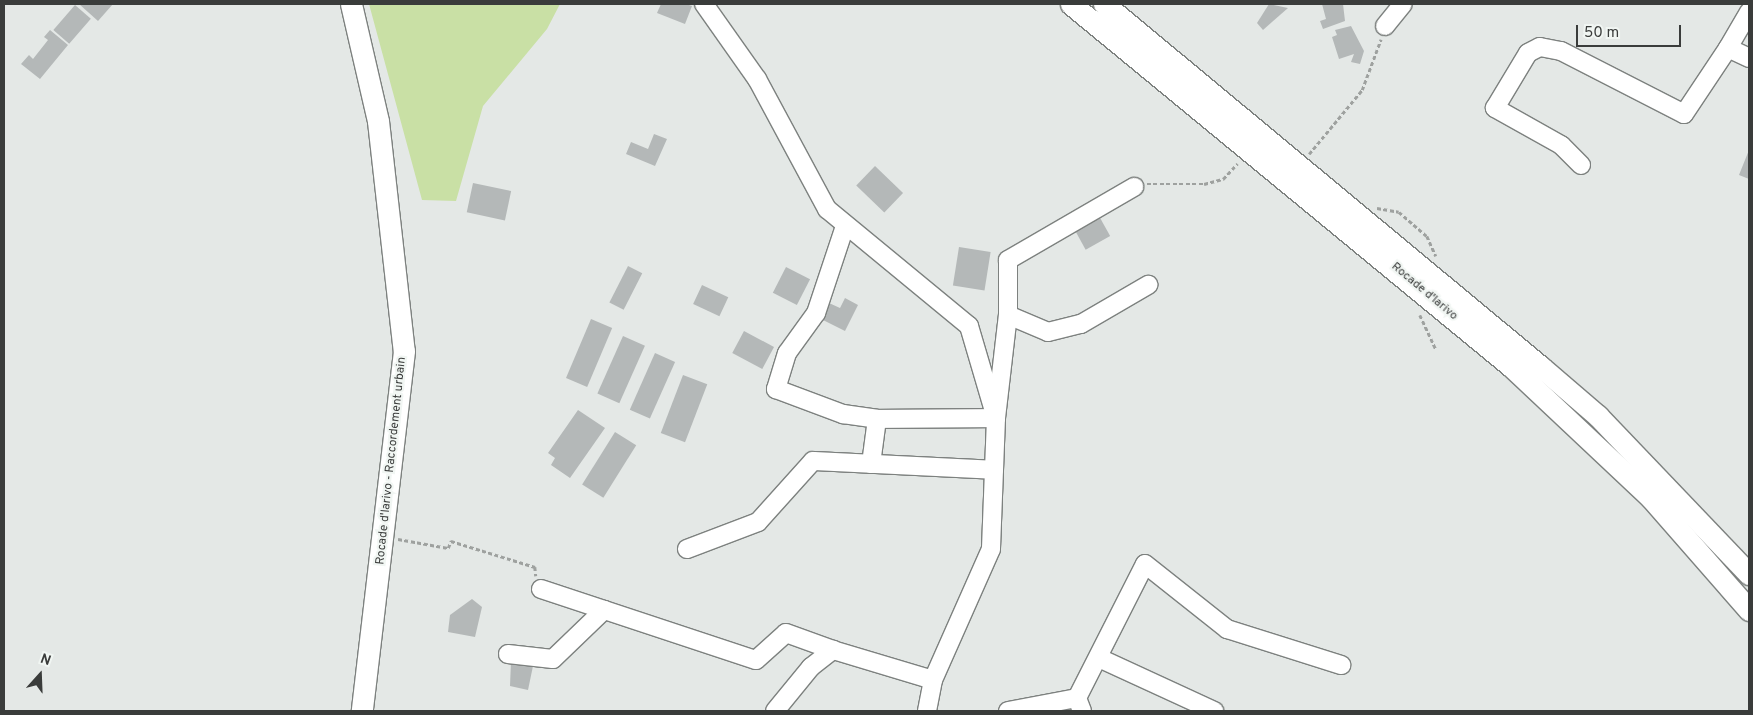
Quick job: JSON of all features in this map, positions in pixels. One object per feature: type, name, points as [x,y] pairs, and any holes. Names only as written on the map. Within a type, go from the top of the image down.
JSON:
[{"type":"main road","name":"Rocade d'Iarivo - Raccordement urbain","points":[[351,4],[378,121],[404,351],[385,536],[362,711]]},
{"type":"main road","name":"Rocade d'Iarivo","points":[[1071,4],[1512,367],[1651,498],[1749,610]]},
{"type":"main road","name":"Rocade d'Iarivo","points":[[1104,4],[1598,416],[1749,574]]},
{"type":"street","points":[[704,4],[757,78],[827,209],[845,226],[969,326],[996,418]]},
{"type":"street","points":[[1385,26],[1403,4]]},
{"type":"street","points":[[1581,165],[1561,145],[1495,108],[1528,52],[1540,47],[1561,51],[1684,114],[1728,48],[1749,12]]},
{"type":"street","points":[[1728,48],[1749,58]]},
{"type":"street","points":[[927,711],[932,680],[991,549],[996,418],[1008,315],[1008,260],[1134,187]]},
{"type":"street","points":[[845,226],[816,313],[787,353],[776,390],[843,414],[877,418],[996,418]]},
{"type":"street","points":[[1008,315],[1048,332],[1081,324],[1148,286]]},
{"type":"street","points":[[870,464],[877,418]]},
{"type":"street","points":[[687,549],[758,522],[813,461],[994,470]]},
{"type":"street","points":[[1008,711],[1079,705],[1099,658],[1145,564],[1227,629],[1341,666]]},
{"type":"street","points":[[541,589],[756,660],[786,633],[833,650],[932,680]]},
{"type":"street","points":[[508,654],[553,659],[604,610]]},
{"type":"street","points":[[775,711],[812,667],[833,650]]},
{"type":"street","points":[[1099,658],[1214,711]]},
{"type":"path","points":[[1312,161],[1308,155],[1362,90],[1385,26]]},
{"type":"path","points":[[1134,187],[1204,184],[1223,178],[1238,163],[1246,170]]},
{"type":"path","points":[[1373,207],[1399,212],[1427,236],[1437,259]]},
{"type":"path","points":[[1417,310],[1436,350]]},
{"type":"path","points":[[385,536],[448,548],[451,541],[535,567],[541,589]]},
{"type":"green space","points":[[369,4],[560,4],[547,29],[483,106],[456,201],[422,200]]},
{"type":"building","points":[[79,4],[113,4],[98,21]]},
{"type":"building","points":[[661,4],[686,4],[692,6],[685,24],[657,13]]},
{"type":"building","points":[[1269,4],[1288,8],[1263,30],[1257,23]]},
{"type":"building","points":[[1322,4],[1343,4],[1345,21],[1323,29],[1320,21],[1326,19]]},
{"type":"building","points":[[75,5],[91,19],[69,44],[53,30]]},
{"type":"building","points":[[1351,26],[1364,51],[1360,64],[1351,62],[1354,54],[1339,59],[1332,37],[1337,35],[1335,30]]},
{"type":"building","points":[[50,30],[68,45],[40,79],[21,64],[29,55],[33,59],[48,40],[44,37]]},
{"type":"building","points":[[654,134],[667,139],[655,166],[626,154],[631,142],[648,149]]},
{"type":"building","points":[[1749,150],[1749,179],[1739,175]]},
{"type":"building","points":[[875,166],[903,193],[884,213],[856,185]]},
{"type":"building","points":[[473,183],[511,191],[505,220],[467,212]]},
{"type":"building","points":[[1099,216],[1110,236],[1086,250],[1075,230]]},
{"type":"building","points":[[959,247],[991,252],[985,291],[953,286]]},
{"type":"building","points":[[628,266],[642,273],[624,310],[609,303]]},
{"type":"building","points":[[786,267],[810,279],[797,305],[773,293]]},
{"type":"building","points":[[702,285],[728,297],[719,316],[693,304]]},
{"type":"building","points":[[845,298],[858,305],[845,331],[821,319],[829,303],[840,308]]},
{"type":"building","points":[[591,319],[612,328],[587,387],[566,378]]},
{"type":"building","points":[[744,331],[774,347],[762,369],[732,353]]},
{"type":"building","points":[[623,336],[645,346],[619,403],[597,394]]},
{"type":"building","points":[[655,353],[675,362],[650,419],[630,410]]},
{"type":"building","points":[[683,375],[707,384],[685,442],[661,433]]},
{"type":"building","points":[[578,410],[605,428],[570,478],[551,465],[555,458],[548,453]]},
{"type":"building","points":[[615,432],[636,445],[603,498],[582,485]]},
{"type":"building","points":[[472,599],[482,607],[475,637],[448,632],[450,615]]},
{"type":"building","points":[[511,661],[533,666],[528,690],[510,686]]}]
